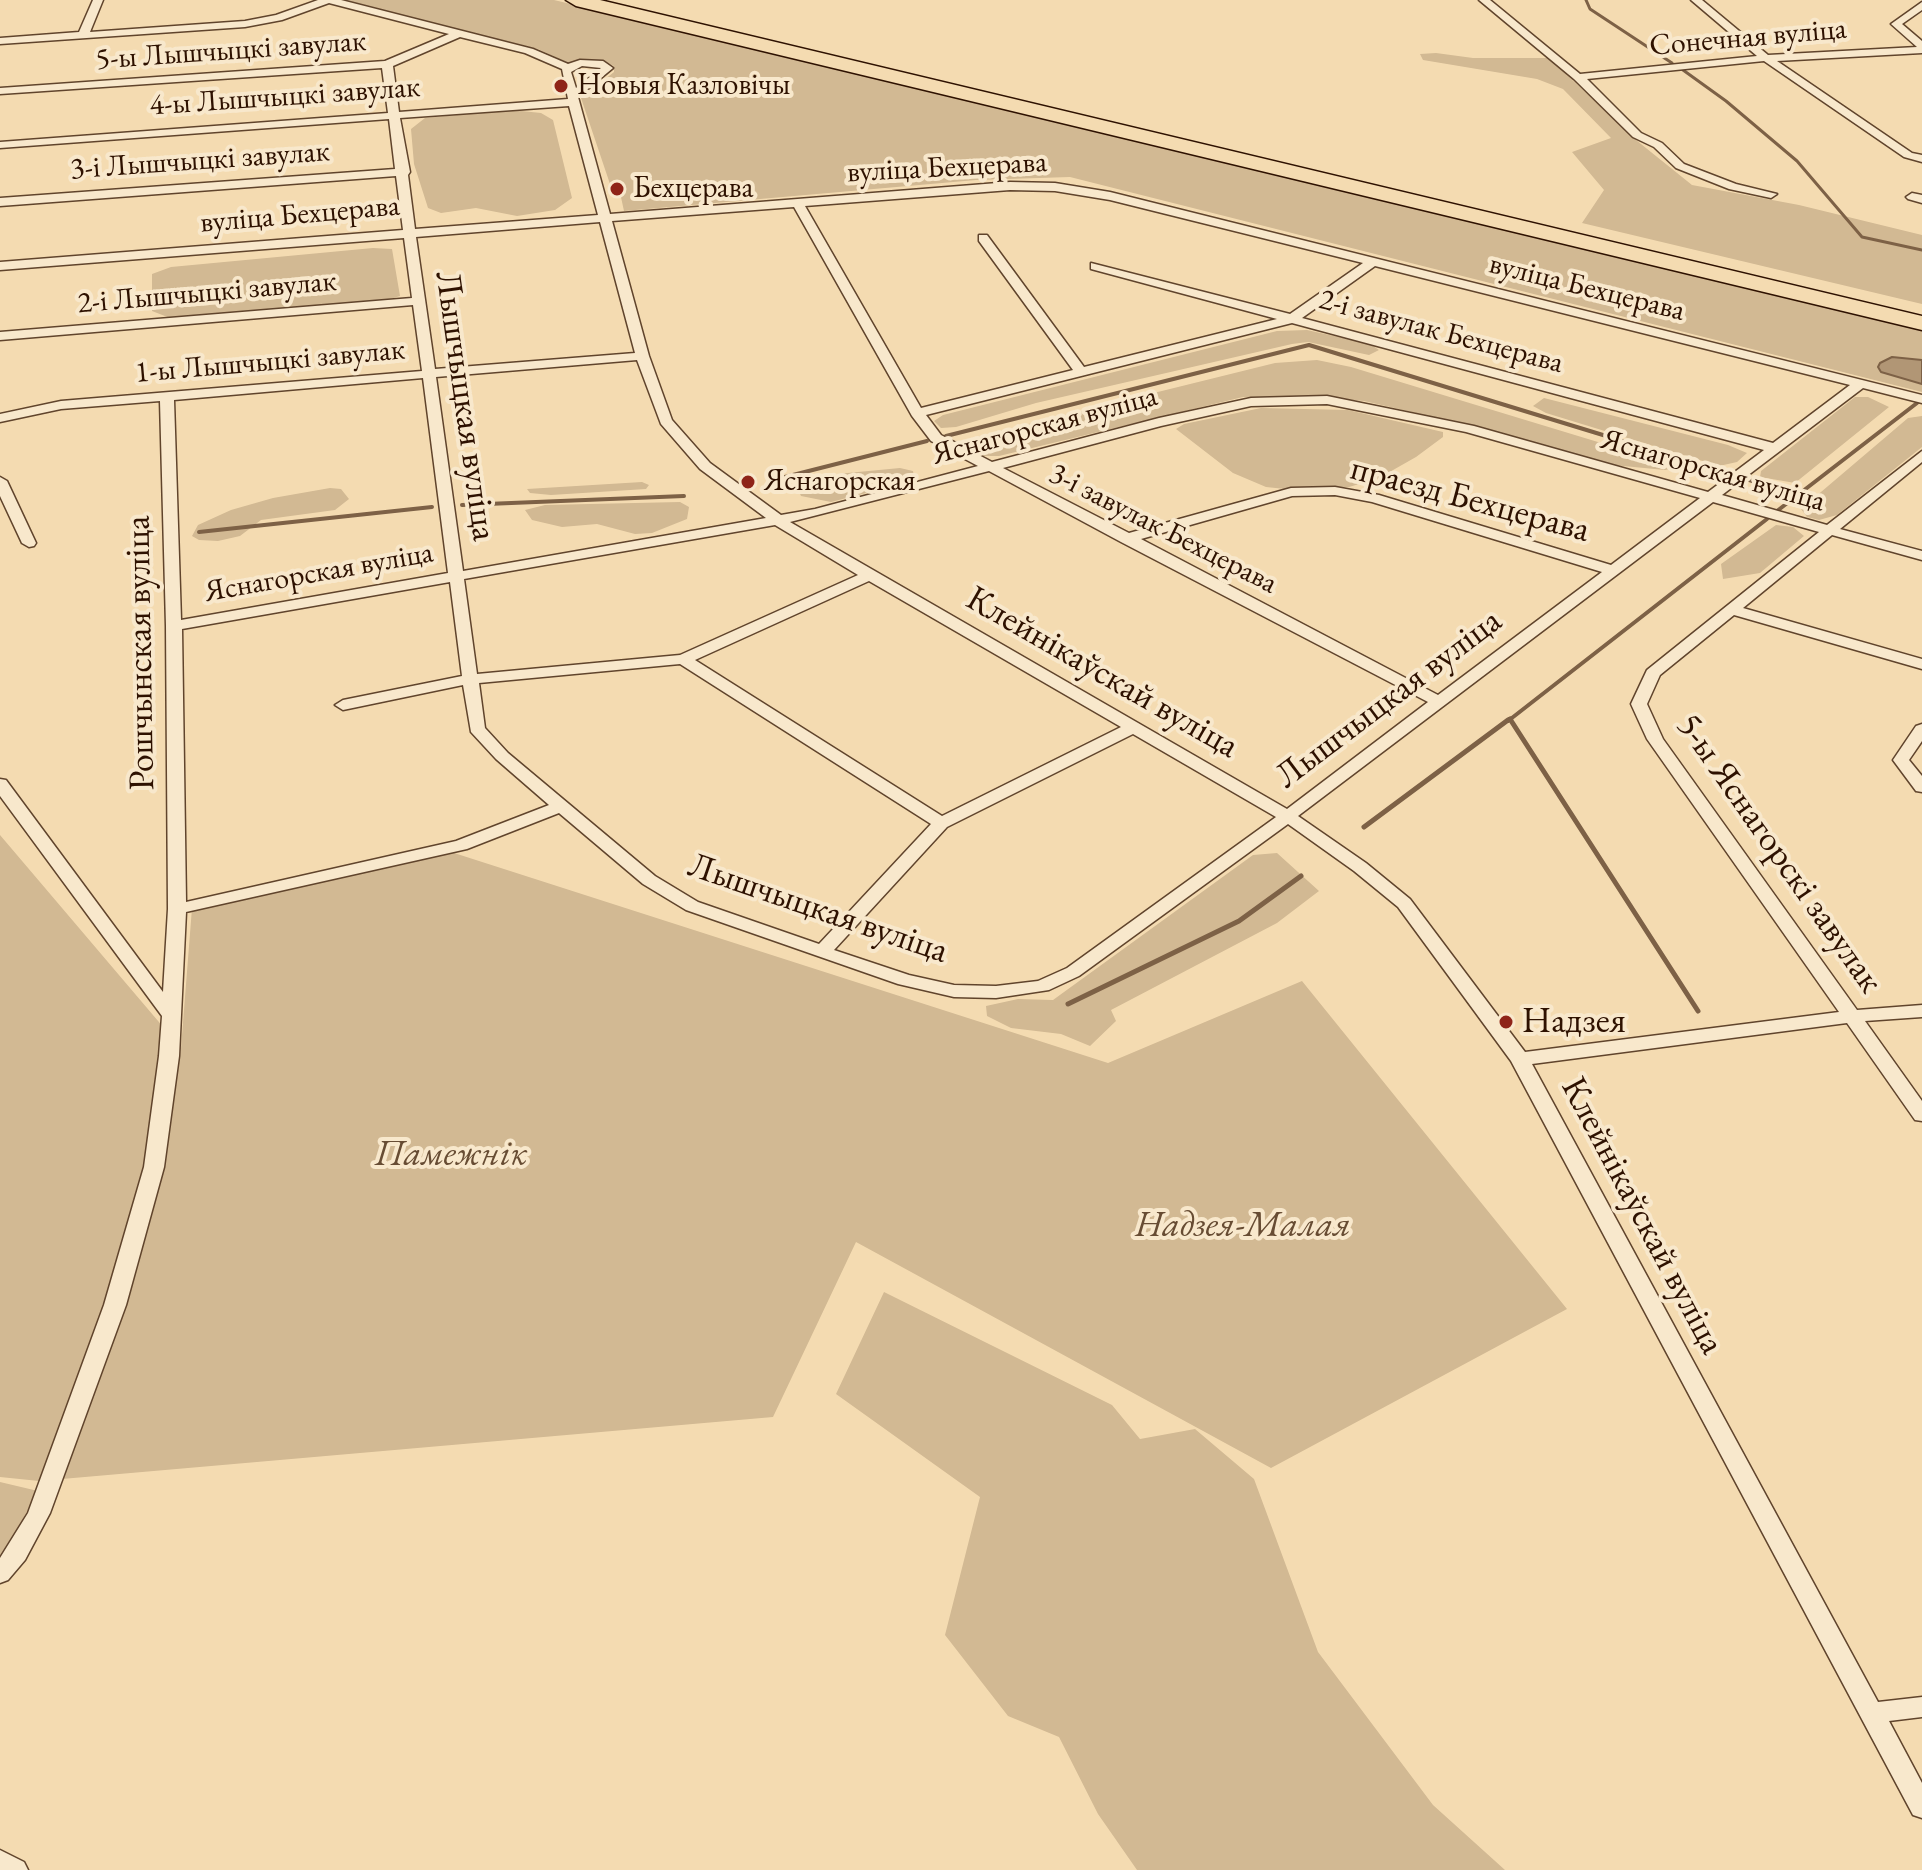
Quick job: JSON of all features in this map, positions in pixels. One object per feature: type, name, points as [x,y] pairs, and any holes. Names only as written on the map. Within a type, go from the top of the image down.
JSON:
[{"type":"highway","points":[[576,0],[1922,323]]},
{"type":"highway","points":[[601,0],[1922,315]]},
{"type":"street","points":[[83,35],[98,0]]},
{"type":"street","points":[[0,41],[245,24],[278,18],[328,0],[529,51],[568,68],[588,63],[608,68],[574,99]]},
{"type":"street","points":[[1484,0],[1578,77],[1637,135],[1658,145],[1680,166],[1733,187],[1771,194]]},
{"type":"street","points":[[1696,0],[1766,58],[1908,155],[1922,159]]},
{"type":"street","points":[[1922,5],[1896,24],[1922,48]]},
{"type":"street","name":"5-ы Лышчыцкі завулак","points":[[0,91],[387,64],[460,33]]},
{"type":"street","name":"Сонечная вуліца","points":[[1578,77],[1766,58],[1922,48]]},
{"type":"street","name":"Лышчыцкая вуліца","points":[[387,64],[477,729],[502,756],[649,880],[692,906],[904,980],[954,991],[996,992],[1042,986],[1073,972],[1109,948],[1860,384]]},
{"type":"street","name":"Клейнікаўскай вуліца","points":[[568,68],[566,72],[642,356],[666,421],[705,466],[778,520],[869,576],[1287,816],[1360,867],[1404,903],[1520,1059],[1922,1807]]},
{"type":"street","name":"4-ы Лышчыцкі завулак","points":[[0,145],[574,99]]},
{"type":"street","name":"3-і Лышчыцкі завулак","points":[[0,202],[404,172]]},
{"type":"street","name":"вуліца Бехцерава","points":[[0,266],[1010,186],[1055,187],[1110,196],[1922,399]]},
{"type":"street","name":"3-і завулак Бехцерава","points":[[797,202],[917,413],[936,438],[1440,702]]},
{"type":"street","points":[[983,238],[1081,372]]},
{"type":"street","points":[[917,413],[1292,319],[1372,262]]},
{"type":"street","name":"2-і завулак Бехцерава","points":[[1095,266],[1774,448]]},
{"type":"street","name":"2-і Лышчыцкі завулак","points":[[0,336],[418,301]]},
{"type":"street","name":"1-ы Лышчыцкі завулак","points":[[0,418],[61,405],[642,356]]},
{"type":"street","name":"Рошчынская вуліца","points":[[0,1574],[17,1554],[39,1513],[115,1305],[154,1167],[172,1017],[177,909],[174,626],[167,396]]},
{"type":"street","name":"Яснагорская вуліца","points":[[174,626],[816,513],[1251,402],[1327,400],[1469,429],[1922,556]]},
{"type":"street","name":"5-ы Яснагорскі завулак","points":[[1922,455],[1735,610],[1653,673],[1639,704],[1655,739],[1922,1115]]},
{"type":"street","points":[[0,481],[29,543]]},
{"type":"street","name":"праезд Бехцерава","points":[[1126,539],[1291,492],[1335,491],[1374,498],[1612,570]]},
{"type":"street","points":[[343,705],[471,679],[683,659],[869,576]]},
{"type":"street","points":[[1735,610],[1922,664]]},
{"type":"street","points":[[683,659],[941,823]]},
{"type":"street","points":[[823,951],[941,823],[1134,727]]},
{"type":"street","points":[[1922,729],[1901,760],[1922,787]]},
{"type":"street","points":[[0,784],[172,1017]]},
{"type":"street","points":[[177,909],[461,845],[561,806]]},
{"type":"street","points":[[1520,1059],[1854,1016],[1922,1011]]},
{"type":"street","points":[[1874,1713],[1922,1707]]},
{"type":"street","points":[[0,1861],[15,1870]]},
{"type":"green space","points":[[339,0],[554,0],[1922,329],[1922,392],[1070,177],[976,180],[624,211],[619,188],[610,184],[581,98],[614,72],[614,66],[601,60],[568,63],[538,49]]},
{"type":"green space","points":[[1420,54],[1473,58],[1549,58],[1636,140],[1692,185],[1799,205],[1922,235],[1922,304],[1582,223],[1604,190],[1572,152],[1611,138],[1563,89],[1537,79],[1423,60]]},
{"type":"green space","points":[[512,110],[541,113],[553,120],[572,198],[555,210],[517,216],[476,208],[441,213],[428,208],[414,164],[411,129],[425,118]]},
{"type":"green space","points":[[373,248],[392,249],[400,296],[387,300],[170,318],[152,311],[152,274],[171,267]]},
{"type":"green space","points":[[1307,330],[1370,344],[1379,350],[1369,355],[1308,342],[1292,344],[1036,403],[956,427],[941,428],[934,421],[943,415],[1277,331]]},
{"type":"green space","points":[[1317,360],[1351,367],[1675,468],[1665,470],[1613,465],[1460,423],[1364,401],[1311,397],[1243,397],[999,456],[980,456],[966,446],[980,436],[1275,363]]},
{"type":"green space","points":[[1855,397],[1868,397],[1889,407],[1795,483],[1760,477],[1761,471]]},
{"type":"green space","points":[[1544,398],[1728,445],[1747,453],[1737,462],[1719,466],[1546,413],[1533,406]]},
{"type":"green space","points":[[1261,408],[1348,410],[1443,432],[1443,437],[1379,478],[1349,487],[1285,489],[1266,487],[1233,473],[1176,429],[1184,424]]},
{"type":"green space","points":[[1922,416],[1922,447],[1837,515],[1819,520],[1807,517],[1801,509],[1908,418]]},
{"type":"green space","points":[[900,468],[913,471],[914,477],[909,482],[831,502],[801,496],[797,487],[837,474]]},
{"type":"green space","points":[[642,482],[649,485],[646,489],[551,495],[530,493],[527,489]]},
{"type":"green space","points":[[330,488],[341,489],[349,499],[335,510],[261,520],[240,536],[218,541],[199,540],[192,536],[198,525],[231,510],[273,498]]},
{"type":"green space","points":[[680,502],[689,507],[687,519],[652,533],[635,534],[597,524],[562,527],[532,520],[525,510],[545,505]]},
{"type":"green space","points":[[1776,525],[1793,527],[1804,536],[1760,573],[1723,579],[1721,564]]},
{"type":"green space","name":"Памежнік","points":[[0,835],[181,1048],[192,908],[451,852],[1108,1063],[1302,981],[1567,1309],[1271,1468],[856,1242],[773,1417],[39,1481],[0,1477]]},
{"type":"green space","points":[[1277,853],[1319,891],[1277,923],[1111,1010],[1116,1021],[1090,1046],[1061,1034],[1011,1028],[987,1016],[986,1006],[1018,999],[1053,1000],[1253,855]]},
{"type":"green space","points":[[884,1292],[1112,1405],[1140,1439],[1195,1429],[1254,1479],[1318,1652],[1433,1805],[1505,1870],[1137,1870],[1098,1814],[1059,1737],[1008,1716],[945,1635],[980,1497],[836,1394]]},
{"type":"green space","points":[[0,1482],[38,1491],[0,1561]]},
{"type":"shaded area","points":[[1892,357],[1922,360],[1922,384],[1881,372],[1878,367],[1880,363]]},
{"type":"waterway","points":[[1586,0],[1590,9],[1672,63]]},
{"type":"waterway","points":[[1683,70],[1726,101],[1797,161],[1862,237],[1922,250]]},
{"type":"waterway","points":[[946,436],[1309,345],[1727,473]]},
{"type":"waterway","points":[[1777,511],[1917,403]]},
{"type":"waterway","points":[[781,478],[927,441]]},
{"type":"waterway","points":[[1746,479],[1797,495]]},
{"type":"waterway","points":[[462,505],[684,496]]},
{"type":"waterway","points":[[199,532],[432,507]]},
{"type":"waterway","points":[[1510,719],[1767,519]]},
{"type":"waterway","points":[[1510,719],[1698,1011]]},
{"type":"waterway","points":[[1364,827],[1508,720]]},
{"type":"waterway","points":[[1068,1004],[1239,921],[1301,876]]},
{"type":"place","name":"Новыя Казловічы","points":[[561,86]]},
{"type":"place","name":"Бехцерава","points":[[617,189]]},
{"type":"place","name":"Яснагорская","points":[[748,482]]},
{"type":"place","name":"Надзея","points":[[1506,1022]]},
{"type":"park label","name":"Надзея-Малая","points":[[1243,1226]]}]
